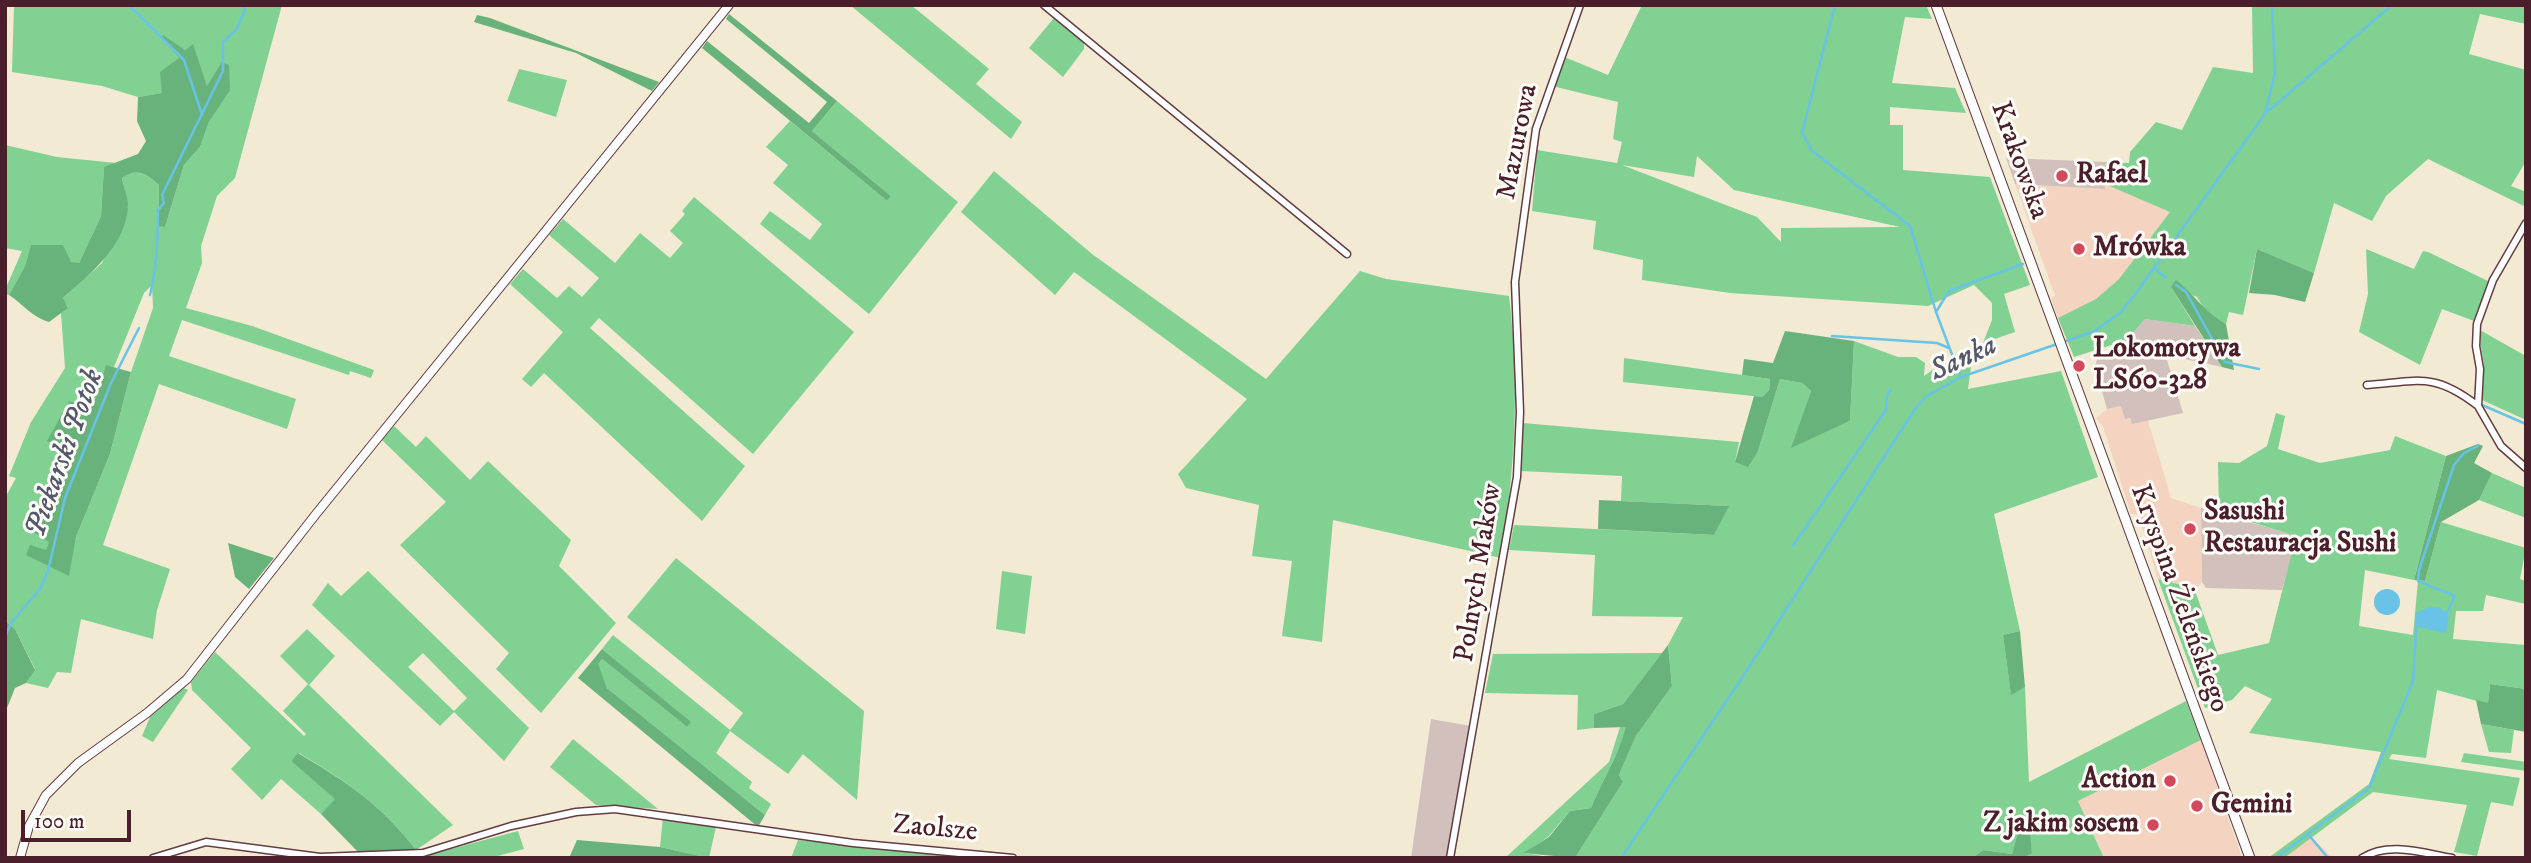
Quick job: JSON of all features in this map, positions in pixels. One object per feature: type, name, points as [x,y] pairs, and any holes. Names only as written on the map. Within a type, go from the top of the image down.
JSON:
[{"type":"main road","name":"Krakowska","points":[[1936,5],[2064,356]]},
{"type":"main road","name":"Kryspina Żeleńskiego","points":[[2064,356],[2250,858]]},
{"type":"street","points":[[20,858],[29,827],[46,795],[78,763],[147,713],[187,679],[316,514],[729,5]]},
{"type":"street","points":[[1044,5],[1347,254]]},
{"type":"street","name":"Mazurowa","points":[[1515,292],[1541,110],[1580,5]]},
{"type":"street","points":[[2478,406],[2480,369],[2477,324],[2493,280],[2526,223]]},
{"type":"street","name":"Polnych Maków","points":[[1450,858],[1517,477],[1520,412],[1515,292]]},
{"type":"street","points":[[2367,385],[2428,380],[2447,384],[2478,406],[2501,446],[2526,468]]},
{"type":"street","name":"Zaolsze","points":[[153,858],[206,842],[320,857],[423,853],[512,826],[597,809],[662,813],[853,843],[1013,858]]},
{"type":"street","points":[[2362,858],[2380,850],[2394,849],[2452,858]]},
{"type":"shaded area","points":[[2006,158],[2106,162],[2105,189],[2015,184]]},
{"type":"shaded area","points":[[2015,184],[2104,189],[2105,184],[2112,184],[2171,211],[2119,279],[2096,299],[2058,318],[2051,298],[2055,296]]},
{"type":"shaded area","points":[[2145,319],[2195,326],[2222,367],[2115,344],[2127,340]]},
{"type":"shaded area","points":[[2109,354],[2167,360],[2183,413],[2132,424],[2130,418],[2125,419],[2121,406],[2107,409],[2095,367],[2097,359]]},
{"type":"shaded area","points":[[2122,406],[2132,424],[2148,420],[2171,498],[2201,508],[2202,582],[2197,588],[2158,579],[2143,530],[2136,514],[2131,514],[2103,427],[2096,418],[2107,409]]},
{"type":"shaded area","points":[[2201,508],[2297,536],[2282,590],[2206,588],[2202,582]]},
{"type":"shaded area","points":[[1431,719],[1471,726],[1448,858],[1411,858]]},
{"type":"shaded area","points":[[2201,740],[2242,858],[2104,858],[2078,801]]},
{"type":"shaded area","points":[[2310,836],[2333,858],[2284,858]]},
{"type":"green space","points":[[14,5],[282,5],[235,178],[217,196],[201,246],[202,263],[186,308],[252,326],[374,370],[371,378],[350,371],[349,375],[182,320],[169,356],[296,399],[287,429],[159,384],[103,545],[170,569],[157,610],[153,639],[81,619],[71,673],[57,672],[48,688],[26,683],[35,669],[15,629],[5,621],[5,498],[16,478],[9,476],[31,422],[65,368],[61,313],[68,307],[62,299],[102,263],[128,206],[122,178],[137,172],[159,185],[158,225],[165,227],[184,165],[200,147],[209,122],[230,89],[207,87],[192,45],[185,50],[161,38],[179,58],[162,93],[138,97],[102,86],[12,72]],"holes":[[[152,285],[153,308],[131,372],[110,454],[76,537],[68,575],[46,550],[50,541],[25,527],[41,520],[69,451],[48,440],[69,401],[93,406],[106,366],[114,367],[144,293]]]},
{"type":"green space","points":[[850,5],[911,5],[982,63],[989,69],[976,84],[1022,122],[1011,139]]},
{"type":"green space","points":[[1642,5],[1926,5],[1932,19],[1905,17],[1892,83],[1955,88],[1966,113],[1890,107],[1890,125],[1903,125],[1903,170],[1990,177],[2030,285],[2004,294],[2015,332],[1983,343],[1992,320],[1992,303],[1974,285],[1928,306],[1730,293],[1642,280],[1643,260],[1593,249],[1596,221],[1532,211],[1537,150],[1617,163],[1622,142],[1613,139],[1618,102],[1552,86],[1562,56],[1608,75]],"holes":[[[1697,156],[1734,190],[1900,227],[1781,228],[1781,242],[1757,217],[1622,165],[1694,177]]]},
{"type":"green space","points":[[2252,5],[2526,5],[2526,24],[2480,14],[2469,54],[2526,70],[2526,161],[2511,186],[2526,192],[2526,207],[2428,159],[2386,196],[2372,221],[2334,203],[2314,273],[2257,249],[2243,315],[2229,312],[2226,324],[2208,315],[2197,297],[2171,287],[2195,326],[2145,319],[2127,340],[2074,357],[2058,318],[2096,299],[2119,279],[2170,212],[2105,184],[2106,162],[2129,163],[2130,152],[2156,122],[2182,130],[2213,67],[2253,73]]},
{"type":"green space","points":[[729,14],[837,101],[812,131],[891,196],[887,201],[702,48],[707,41],[809,123],[827,102],[726,19]]},
{"type":"green space","points":[[477,15],[659,82],[652,91],[576,53],[474,22]]},
{"type":"green space","points":[[1054,18],[1084,42],[1084,49],[1063,77],[1029,48]]},
{"type":"green space","points":[[163,35],[185,50],[193,44],[207,86],[222,62],[229,65],[230,90],[209,122],[200,147],[184,165],[165,227],[158,226],[159,185],[137,172],[122,178],[128,205],[126,220],[114,246],[63,298],[68,308],[49,322],[43,320],[9,295],[26,264],[31,245],[63,245],[71,262],[79,263],[101,216],[104,167],[138,154],[146,141],[137,121],[138,97],[162,93],[160,72],[179,58],[161,38]]},
{"type":"green space","points":[[519,69],[567,80],[556,117],[507,101]]},
{"type":"green space","points":[[837,101],[958,202],[869,314],[760,224],[770,211],[810,240],[822,224],[773,183],[788,165],[766,147],[790,121],[887,201],[891,196],[812,131]]},
{"type":"green space","points":[[5,145],[57,157],[116,163],[104,168],[101,216],[79,263],[26,264],[9,295],[5,294],[5,290],[22,251],[5,248]]},
{"type":"green space","points":[[994,171],[1092,254],[1266,379],[1360,271],[1386,279],[1509,296],[1515,396],[1513,459],[1501,558],[1333,520],[1322,642],[1282,636],[1292,561],[1252,556],[1259,505],[1186,488],[1178,474],[1247,399],[1074,272],[1055,295],[961,212]]},
{"type":"green space","points":[[694,197],[854,332],[753,454],[599,318],[590,328],[745,466],[702,521],[544,373],[531,387],[522,379],[563,332],[510,284],[523,269],[557,298],[569,286],[582,297],[599,278],[549,235],[563,219],[615,263],[640,233],[670,258],[683,243],[670,231],[685,214],[682,211]]},
{"type":"green space","points":[[2257,249],[2314,273],[2305,302],[2275,295],[2249,293]]},
{"type":"green space","points":[[2366,249],[2414,269],[2423,251],[2428,252],[2490,282],[2474,321],[2442,309],[2420,365],[2359,332],[2368,294]]},
{"type":"green space","points":[[2176,280],[2212,315],[2226,324],[2234,370],[2222,367],[2171,287]]},
{"type":"green space","points":[[2478,329],[2526,356],[2526,420],[2482,400],[2484,365]]},
{"type":"green space","points":[[1785,331],[1854,341],[1850,421],[1791,448],[1811,391],[1802,383],[1780,379],[1758,451],[1748,467],[1735,462],[1754,396],[1762,397],[1769,390],[1770,379],[1742,375],[1744,359],[1773,363]]},
{"type":"green space","points":[[1854,341],[1898,357],[1916,357],[1925,363],[1924,376],[1955,354],[1971,367],[1968,389],[2061,371],[2098,477],[1994,514],[2020,631],[2003,635],[2011,694],[2025,687],[2029,782],[2186,701],[2201,740],[2078,801],[2104,858],[2023,858],[2032,852],[2028,824],[2020,826],[2012,854],[1983,850],[1972,858],[1575,858],[1623,782],[1619,775],[1636,736],[1672,686],[1668,645],[1683,617],[1592,616],[1595,555],[1509,550],[1514,525],[1714,535],[1728,506],[1621,501],[1622,476],[1521,471],[1523,423],[1739,442],[1735,462],[1758,451],[1780,379],[1802,383],[1811,391],[1792,447],[1850,421]]},
{"type":"green space","points":[[1624,358],[1770,379],[1769,390],[1762,397],[1623,382]]},
{"type":"green space","points":[[106,365],[131,372],[110,454],[76,537],[69,576],[26,555],[30,545],[46,550],[49,542],[25,527],[41,519],[69,452],[47,441],[69,401],[93,406]]},
{"type":"green space","points":[[2276,413],[2285,416],[2278,449],[2320,463],[2390,450],[2395,436],[2446,456],[2414,580],[2365,570],[2359,626],[2413,635],[2418,581],[2425,581],[2441,522],[2526,548],[2520,579],[2526,581],[2526,604],[2486,595],[2483,611],[2456,611],[2453,639],[2526,645],[2526,689],[2490,684],[2488,704],[2437,690],[2426,758],[2392,754],[2389,759],[2520,778],[2513,806],[2491,802],[2477,856],[2454,852],[2467,805],[2373,792],[2284,858],[2268,858],[2369,784],[2381,752],[2249,733],[2272,699],[2245,686],[2232,700],[2205,708],[2158,579],[2194,588],[2218,655],[2269,643],[2296,536],[2219,512],[2218,462],[2239,463],[2267,446]]},
{"type":"green space","points":[[394,426],[416,447],[426,436],[470,480],[488,461],[571,540],[559,566],[616,623],[541,713],[496,669],[509,653],[400,545],[446,502],[382,440]]},
{"type":"green space","points":[[2478,444],[2483,446],[2474,463],[2492,473],[2479,500],[2441,522],[2425,581],[2414,580],[2446,456]]},
{"type":"green space","points":[[2492,473],[2526,488],[2526,518],[2479,500]]},
{"type":"green space","points":[[1599,500],[1729,506],[1714,535],[1598,529]]},
{"type":"green space","points":[[228,543],[274,558],[249,589],[235,577]]},
{"type":"green space","points":[[676,558],[864,711],[857,800],[803,754],[788,774],[730,731],[716,753],[752,782],[749,788],[771,804],[765,815],[607,688],[597,664],[602,659],[687,727],[690,722],[602,649],[613,635],[730,730],[743,713],[627,617]]},
{"type":"green space","points":[[368,571],[529,728],[504,761],[454,712],[440,726],[312,605],[328,583],[341,596]],"holes":[[[423,653],[467,698],[454,711],[408,667]]]},
{"type":"green space","points":[[1002,571],[1032,576],[1025,634],[996,629]]},
{"type":"green space","points":[[5,621],[15,629],[35,670],[26,683],[15,688],[5,713]]},
{"type":"green space","points":[[307,629],[335,656],[309,685],[453,825],[416,850],[376,806],[299,753],[291,761],[336,799],[321,814],[281,779],[262,800],[231,769],[251,748],[192,690],[191,682],[215,652],[304,736],[306,734],[283,711],[308,684],[280,656]]},
{"type":"green space","points":[[2020,631],[2025,687],[2011,695],[2003,635]]},
{"type":"green space","points":[[1668,645],[1672,686],[1636,736],[1619,775],[1623,782],[1575,858],[1523,853],[1549,837],[1570,811],[1591,808],[1626,727],[1594,728],[1594,714],[1623,704]]},
{"type":"green space","points":[[602,649],[691,722],[687,727],[602,659],[598,664],[607,688],[765,815],[758,827],[578,678]]},
{"type":"green space","points":[[1662,653],[1623,704],[1594,714],[1594,728],[1577,730],[1578,695],[1485,693],[1493,654]]},
{"type":"green space","points":[[2490,684],[2526,689],[2526,732],[2481,724],[2476,700],[2488,703]]},
{"type":"green space","points":[[183,688],[188,690],[153,742],[142,736],[150,717]]},
{"type":"green space","points":[[2481,724],[2514,730],[2511,753],[2489,752]]},
{"type":"green space","points":[[1620,727],[1627,727],[1591,808],[1570,811],[1548,837],[1524,853],[1555,858],[1505,858],[1609,762]]},
{"type":"green space","points":[[573,739],[658,809],[596,805],[550,767]]},
{"type":"green space","points":[[298,753],[333,774],[376,806],[416,850],[360,854],[321,814],[335,799],[291,761]]},
{"type":"green space","points":[[2464,753],[2526,762],[2526,771],[2461,762]]},
{"type":"green space","points":[[663,817],[716,827],[709,858],[660,847]]},
{"type":"green space","points":[[2029,824],[2032,853],[2023,858],[1972,858],[1983,850],[2012,854],[2020,825]]},
{"type":"green space","points":[[518,831],[524,849],[490,858],[417,858]]},
{"type":"green space","points":[[577,840],[660,847],[709,858],[569,858]]},
{"type":"green space","points":[[798,840],[973,858],[791,858]]},
{"type":"water","points":[[2387,589],[2396,593],[2400,602],[2396,611],[2387,615],[2378,611],[2374,602],[2378,593]]},
{"type":"water","points":[[2431,607],[2440,608],[2449,615],[2446,633],[2418,627],[2418,612]]},
{"type":"waterway","points":[[129,5],[184,60],[202,115]]},
{"type":"waterway","name":"Piekarski Potok","points":[[150,295],[157,252],[158,210],[164,203],[162,195],[223,71],[223,42],[236,30],[245,10],[243,5]]},
{"type":"waterway","points":[[1835,5],[1802,133],[1812,151],[1910,226],[1936,312]]},
{"type":"waterway","name":"Sanka","points":[[1621,858],[1740,681],[1915,409],[1927,396],[1961,377],[2095,331],[2121,312],[2136,293],[2265,114],[2275,73],[2272,5]]},
{"type":"waterway","points":[[2267,112],[2392,5]]},
{"type":"waterway","points":[[1953,357],[1936,312],[1949,291],[2023,264]]},
{"type":"waterway","points":[[2154,268],[2165,277]]},
{"type":"waterway","points":[[2176,285],[2186,292],[2225,362],[2259,369]]},
{"type":"waterway","name":"Piekarski Potok","points":[[5,637],[11,623],[40,589],[48,571],[65,498],[111,383],[139,328]]},
{"type":"waterway","points":[[1832,336],[1937,343],[1949,348]]},
{"type":"waterway","points":[[1957,367],[1961,377]]},
{"type":"waterway","points":[[1793,546],[1886,410],[1887,396],[1891,390]]},
{"type":"waterway","points":[[2482,405],[2526,424]]},
{"type":"waterway","points":[[2446,614],[2455,596],[2418,581],[2419,570],[2454,465],[2464,453],[2478,446]]},
{"type":"waterway","points":[[2276,858],[2369,788],[2413,681],[2417,614],[2421,615]]},
{"type":"waterway","points":[[2308,834],[2328,858]]},
{"type":"place","name":"Rafael","points":[[2062,176]]},
{"type":"place","name":"Mrówka","points":[[2079,249]]},
{"type":"place","name":"Lokomotywa LS60-328","points":[[2079,366]]},
{"type":"place","name":"Sasushi Restauracja Sushi","points":[[2190,529]]},
{"type":"place","name":"Action","points":[[2170,781]]},
{"type":"place","name":"Gemini","points":[[2197,806]]},
{"type":"place","name":"Z jakim sosem","points":[[2153,825]]}]
